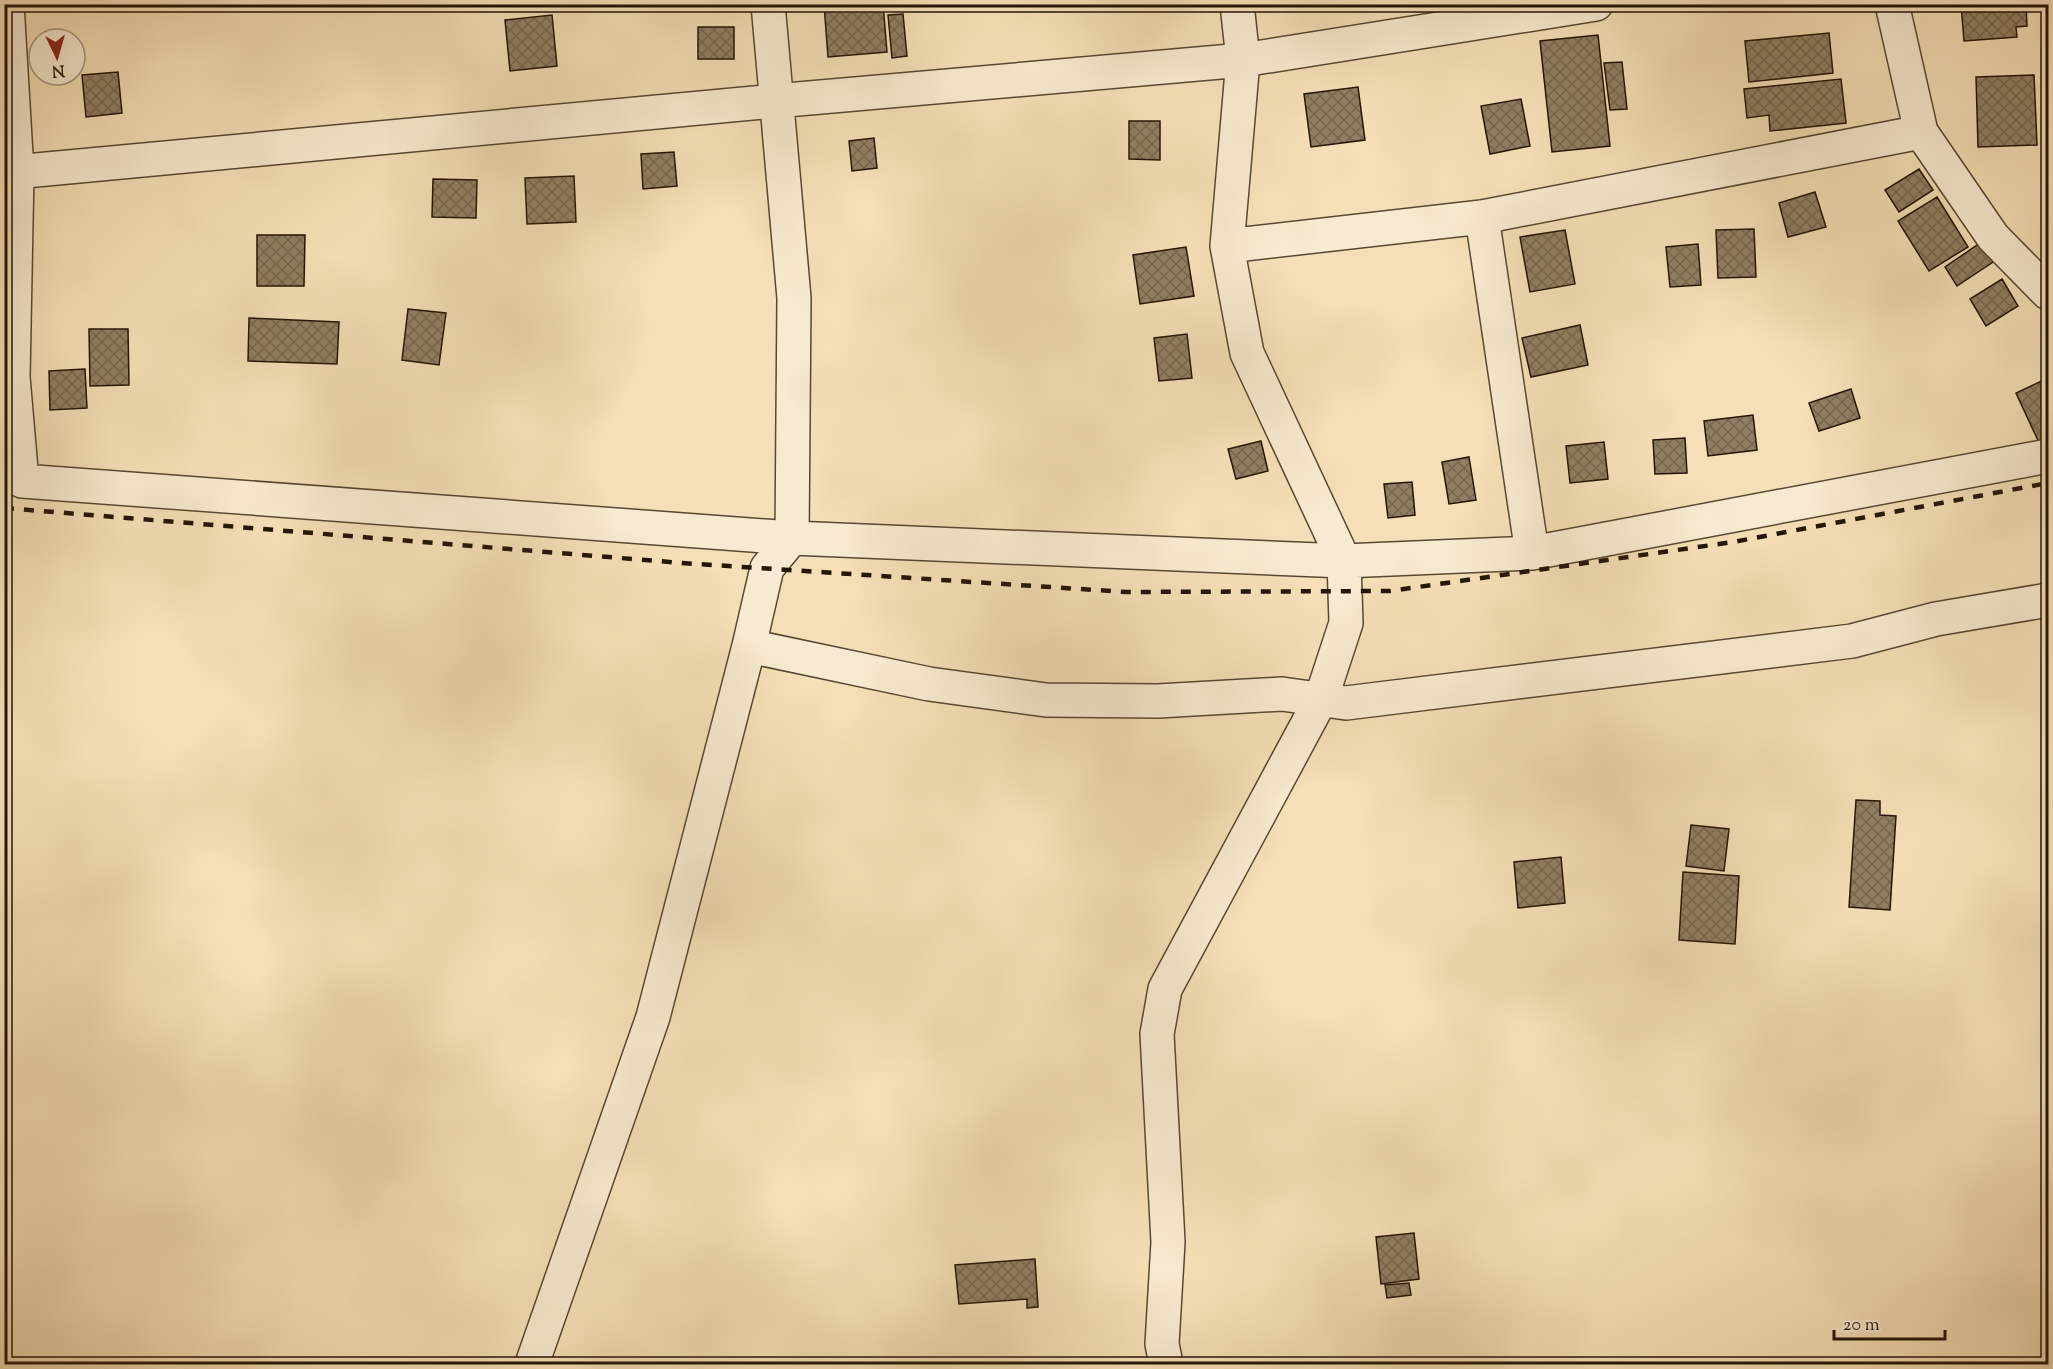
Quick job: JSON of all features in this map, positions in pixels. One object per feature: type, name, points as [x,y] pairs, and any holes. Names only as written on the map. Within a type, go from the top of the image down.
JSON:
[{"type":"street","points":[[7,4],[13,377],[22,481],[792,538],[1344,561],[1532,552],[2049,456]]},
{"type":"street","points":[[532,1365],[653,1017],[767,568],[792,538],[794,298],[768,4]]},
{"type":"street","points":[[1166,1365],[1162,1344],[1168,1242],[1157,1034],[1166,989],[1321,699],[1346,623],[1344,561],[1247,353],[1227,246],[1243,60],[1237,4]]},
{"type":"street","points":[[11,172],[1243,60],[1596,4]]},
{"type":"street","points":[[1892,4],[1921,132],[1994,237],[2049,292]]},
{"type":"street","points":[[1227,246],[1482,217],[1921,132]]},
{"type":"street","points":[[1482,217],[1532,552]]},
{"type":"street","points":[[749,646],[928,684],[1046,700],[1158,701],[1282,693],[1346,703],[1852,641],[1936,619],[2049,600]]},
{"type":"building","points":[[824,4],[883,4],[887,52],[828,57]]},
{"type":"building","points":[[1961,4],[2026,4],[2027,26],[2016,27],[2017,37],[1964,41]]},
{"type":"building","points":[[903,14],[907,56],[892,58],[888,15]]},
{"type":"building","points":[[552,15],[557,66],[510,71],[505,20]]},
{"type":"building","points":[[698,27],[734,27],[734,59],[698,59]]},
{"type":"building","points":[[1829,33],[1833,73],[1749,82],[1745,41]]},
{"type":"building","points":[[1598,35],[1610,146],[1552,152],[1540,41]]},
{"type":"building","points":[[1622,62],[1627,109],[1610,110],[1604,63]]},
{"type":"building","points":[[118,72],[122,113],[86,117],[83,87],[87,87],[87,75]]},
{"type":"building","points":[[2034,75],[2037,145],[1978,147],[1976,77]]},
{"type":"building","points":[[1841,79],[1846,123],[1770,131],[1769,115],[1747,118],[1744,89]]},
{"type":"building","points":[[1358,87],[1365,140],[1311,147],[1304,94]]},
{"type":"building","points":[[1521,99],[1530,146],[1490,154],[1481,106]]},
{"type":"building","points":[[1129,121],[1160,121],[1160,160],[1129,159]]},
{"type":"building","points":[[874,138],[877,168],[852,171],[849,141]]},
{"type":"building","points":[[674,152],[677,186],[643,189],[641,154]]},
{"type":"building","points":[[1919,169],[1933,190],[1899,212],[1885,190]]},
{"type":"building","points":[[574,176],[576,222],[527,224],[525,178]]},
{"type":"building","points":[[433,179],[477,180],[476,218],[432,217]]},
{"type":"building","points":[[1815,192],[1826,227],[1788,237],[1779,203]]},
{"type":"building","points":[[1937,197],[1968,247],[1929,271],[1898,221]]},
{"type":"building","points":[[1754,229],[1756,277],[1718,278],[1716,230]]},
{"type":"building","points":[[1565,230],[1575,284],[1530,292],[1520,237]]},
{"type":"building","points":[[257,235],[305,235],[304,286],[257,286]]},
{"type":"building","points":[[1980,243],[1993,262],[1957,286],[1945,267]]},
{"type":"building","points":[[1698,244],[1701,285],[1670,287],[1666,247]]},
{"type":"building","points":[[1186,247],[1194,296],[1140,304],[1133,255]]},
{"type":"building","points":[[2002,279],[2018,306],[1986,326],[1970,299]]},
{"type":"building","points":[[408,309],[446,313],[439,365],[402,360]]},
{"type":"building","points":[[249,318],[339,322],[337,364],[248,361]]},
{"type":"building","points":[[1580,325],[1588,365],[1531,377],[1522,338]]},
{"type":"building","points":[[89,329],[128,329],[129,385],[90,386]]},
{"type":"building","points":[[1187,334],[1192,378],[1159,381],[1154,338]]},
{"type":"building","points":[[85,369],[87,408],[50,410],[49,371]]},
{"type":"building","points":[[2048,378],[2048,443],[2041,447],[2016,393]]},
{"type":"building","points":[[1851,389],[1860,418],[1819,431],[1809,403]]},
{"type":"building","points":[[1753,415],[1757,450],[1708,456],[1704,421]]},
{"type":"building","points":[[1685,438],[1687,473],[1655,474],[1653,440]]},
{"type":"building","points":[[1261,441],[1268,471],[1236,479],[1228,449]]},
{"type":"building","points":[[1604,442],[1608,479],[1570,483],[1566,446]]},
{"type":"building","points":[[1469,457],[1476,500],[1449,504],[1442,462]]},
{"type":"building","points":[[1412,482],[1415,515],[1388,518],[1384,484]]},
{"type":"building","points":[[1856,800],[1880,801],[1880,815],[1896,816],[1890,910],[1849,907]]},
{"type":"building","points":[[1691,825],[1729,829],[1724,871],[1686,866]]},
{"type":"building","points":[[1561,857],[1565,903],[1518,908],[1514,862]]},
{"type":"building","points":[[1683,872],[1739,876],[1735,944],[1679,940]]},
{"type":"building","points":[[1414,1233],[1419,1279],[1381,1284],[1376,1237]]},
{"type":"building","points":[[1035,1259],[1038,1307],[1027,1308],[1027,1299],[959,1304],[955,1265]]},
{"type":"building","points":[[1409,1283],[1411,1295],[1387,1298],[1385,1285]]},
{"type":"railway","points":[[4,508],[682,563],[1126,592],[1390,591],[1733,542],[2048,483]]}]
